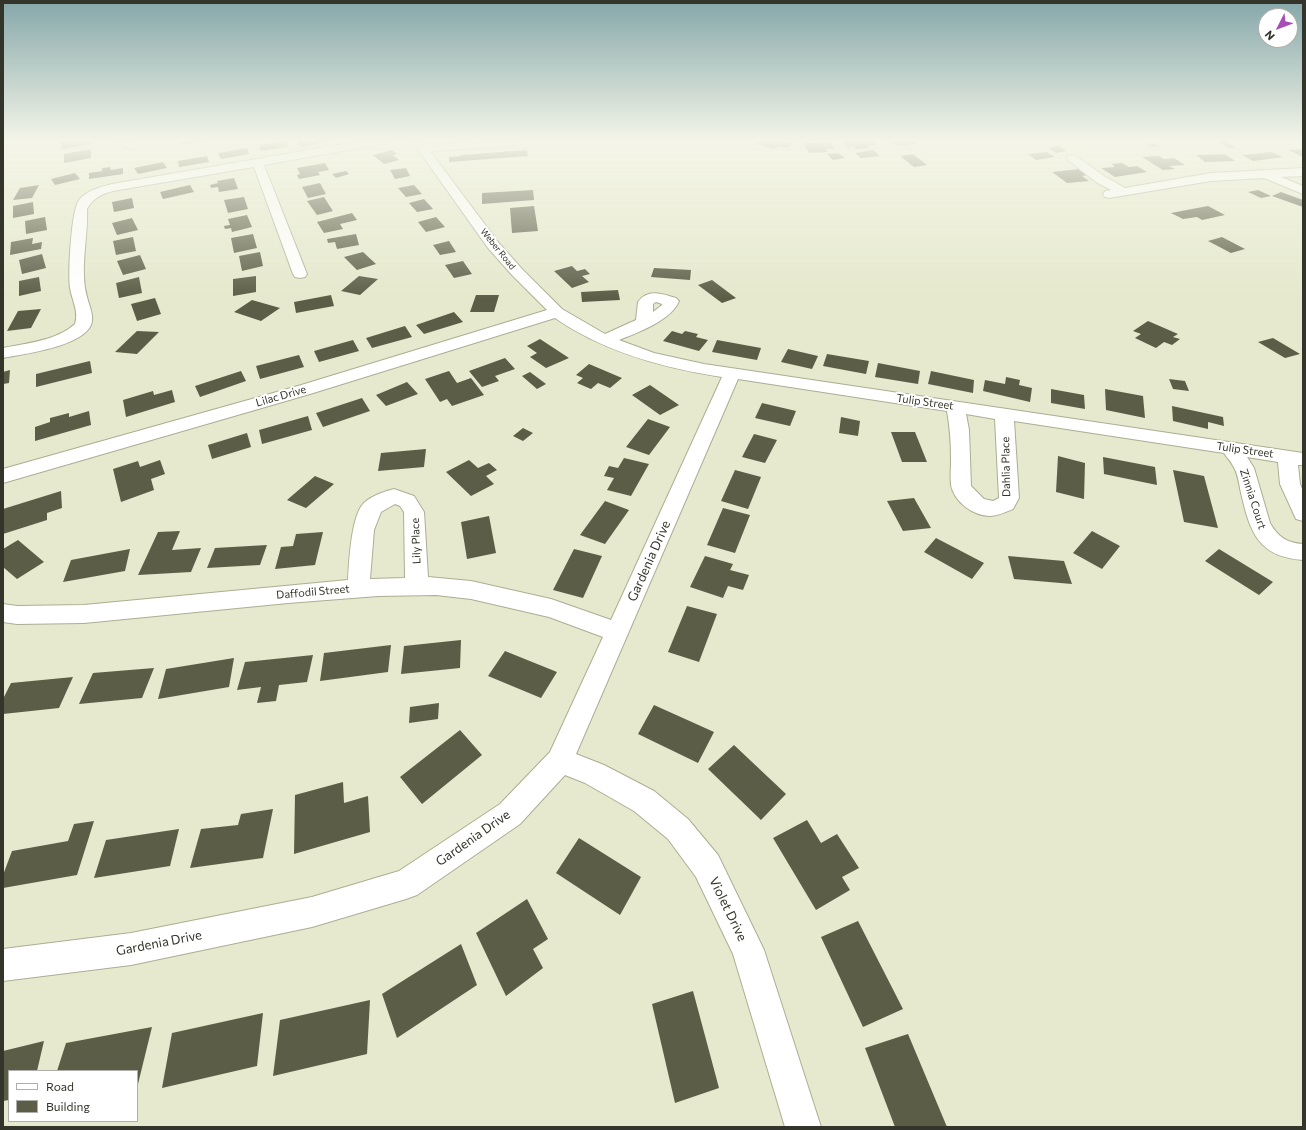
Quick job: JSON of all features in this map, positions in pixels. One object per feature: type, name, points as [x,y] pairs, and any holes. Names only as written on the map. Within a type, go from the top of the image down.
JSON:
[{"type":"street","points":[[3,352],[58,340],[72,334],[81,327],[84,321],[84,315],[79,296],[76,264],[81,219],[80,214],[82,203],[95,194]]},
{"type":"street","points":[[270,194],[300,274]]},
{"type":"street","name":"Weber Road","points":[[455,194],[493,245],[558,312]]},
{"type":"street","name":"Tulip Street","points":[[558,312],[570,321],[604,340],[649,357],[704,369],[1295,457]]},
{"type":"street","name":"Lilac Drive","points":[[3,476],[304,390],[558,312]]},
{"type":"street","points":[[604,340],[614,338],[644,322]]},
{"type":"street","name":"Gardenia Drive","points":[[3,965],[138,948],[312,912],[406,884],[510,814],[560,761],[732,373]]},
{"type":"street","name":"Dahlia Place","points":[[955,406],[960,430],[961,486],[964,494],[971,501],[981,507],[990,509],[1006,504],[1009,498],[1004,414]]},
{"type":"street","name":"Zinnia Court","points":[[1230,448],[1243,466],[1250,494],[1264,533],[1271,541],[1282,549],[1295,553],[1303,552]]},
{"type":"street","points":[[1295,457],[1290,484],[1303,514]]},
{"type":"street","name":"Lily Place","points":[[358,589],[363,530],[372,506],[394,496],[407,501],[414,512],[417,586]]},
{"type":"street","name":"Daffodil Street","points":[[3,613],[17,615],[84,614],[358,589],[436,586],[471,590],[551,608],[617,632]]},
{"type":"street","name":"Violet Drive","points":[[560,761],[594,774],[644,801],[678,829],[707,866],[748,950],[803,1127]]},
{"type":"building","points":[[17,194],[34,194],[32,198],[13,200]]},
{"type":"building","points":[[161,194],[186,194],[163,199]]},
{"type":"building","points":[[306,194],[326,194],[308,198]]},
{"type":"building","points":[[403,194],[422,194],[406,197]]},
{"type":"building","points":[[482,194],[533,194],[534,200],[482,204]]},
{"type":"building","points":[[1252,194],[1266,194],[1271,196],[1261,198]]},
{"type":"building","points":[[1277,194],[1286,194],[1303,200],[1303,207],[1272,196]]},
{"type":"building","points":[[244,197],[248,209],[228,213],[224,200]]},
{"type":"building","points":[[324,197],[333,211],[317,215],[307,201]]},
{"type":"building","points":[[132,198],[134,208],[114,212],[112,202]]},
{"type":"building","points":[[424,199],[433,209],[417,212],[409,203]]},
{"type":"building","points":[[33,202],[34,214],[13,218],[13,206]]},
{"type":"building","points":[[534,206],[538,231],[512,233],[510,208]]},
{"type":"building","points":[[1208,206],[1225,215],[1202,220],[1197,217],[1183,219],[1171,213]]},
{"type":"building","points":[[352,213],[357,220],[340,224],[343,229],[324,233],[317,222]]},
{"type":"building","points":[[247,215],[252,227],[232,232],[231,228],[225,229],[224,226],[230,225],[228,219]]},
{"type":"building","points":[[45,217],[47,230],[26,234],[25,221]]},
{"type":"building","points":[[436,217],[445,227],[426,232],[418,222]]},
{"type":"building","points":[[132,218],[138,230],[117,235],[112,223]]},
{"type":"building","points":[[253,234],[257,248],[234,253],[231,238]]},
{"type":"building","points":[[356,234],[359,245],[337,249],[335,242],[328,243],[327,239]]},
{"type":"building","points":[[133,237],[136,251],[116,255],[113,241]]},
{"type":"building","points":[[1222,237],[1245,249],[1231,253],[1208,241]]},
{"type":"building","points":[[33,238],[32,244],[42,242],[41,249],[10,255],[11,242]]},
{"type":"building","points":[[449,241],[456,252],[440,255],[433,245]]},
{"type":"building","points":[[260,252],[263,266],[242,271],[239,256]]},
{"type":"building","points":[[363,252],[376,264],[357,270],[344,257]]},
{"type":"building","points":[[42,254],[46,268],[22,274],[19,260]]},
{"type":"building","points":[[140,255],[146,269],[123,275],[117,261]]},
{"type":"building","points":[[463,261],[472,274],[454,278],[445,265]]},
{"type":"building","points":[[572,266],[577,271],[585,269],[590,274],[582,276],[589,282],[572,288],[554,271]]},
{"type":"building","points":[[654,268],[691,270],[690,280],[651,277]]},
{"type":"building","points":[[256,276],[256,292],[233,296],[233,279]]},
{"type":"building","points":[[359,276],[378,279],[360,295],[341,291]]},
{"type":"building","points":[[39,277],[41,291],[19,296],[19,281]]},
{"type":"building","points":[[139,277],[142,293],[119,298],[116,283]]},
{"type":"building","points":[[712,280],[736,298],[722,303],[698,285]]},
{"type":"building","points":[[618,290],[620,300],[582,302],[581,292]]},
{"type":"building","points":[[331,295],[334,306],[296,313],[294,302]]},
{"type":"building","points":[[476,295],[499,295],[494,312],[470,312]]},
{"type":"building","points":[[155,298],[161,314],[137,321],[131,304]]},
{"type":"building","points":[[252,300],[280,308],[261,321],[234,312]]},
{"type":"building","points":[[41,309],[31,328],[7,331],[18,311]]},
{"type":"building","points":[[454,312],[463,322],[424,334],[416,325]]},
{"type":"building","points":[[1148,321],[1178,334],[1173,337],[1180,339],[1172,345],[1164,342],[1156,348],[1135,338],[1141,334],[1133,331]]},
{"type":"building","points":[[405,326],[412,337],[372,348],[366,338]]},
{"type":"building","points":[[137,331],[159,332],[137,354],[115,352]]},
{"type":"building","points":[[672,331],[682,334],[685,331],[698,334],[696,337],[708,340],[699,351],[663,341]]},
{"type":"building","points":[[1273,338],[1300,354],[1285,358],[1258,342]]},
{"type":"building","points":[[540,339],[569,358],[546,368],[530,357],[537,353],[527,346]]},
{"type":"building","points":[[353,340],[359,351],[319,362],[314,351]]},
{"type":"building","points":[[717,340],[761,348],[757,360],[712,352]]},
{"type":"building","points":[[788,349],[818,356],[812,369],[781,362]]},
{"type":"building","points":[[827,354],[869,361],[866,374],[823,366]]},
{"type":"building","points":[[299,355],[304,367],[260,379],[256,366]]},
{"type":"building","points":[[505,358],[515,369],[495,376],[499,381],[482,387],[469,371]]},
{"type":"building","points":[[90,361],[92,373],[36,387],[36,374]]},
{"type":"building","points":[[878,363],[920,371],[918,384],[875,377]]},
{"type":"building","points":[[589,364],[622,378],[610,388],[598,383],[591,389],[577,383],[583,378],[576,375]]},
{"type":"building","points":[[10,370],[9,383],[3,384],[3,372]]},
{"type":"building","points":[[241,371],[246,381],[200,397],[195,386]]},
{"type":"building","points":[[449,371],[457,383],[471,378],[484,395],[452,406],[447,399],[440,402],[425,379]]},
{"type":"building","points":[[931,371],[974,380],[973,393],[928,384]]},
{"type":"building","points":[[530,372],[546,384],[537,389],[522,376]]},
{"type":"building","points":[[1006,377],[1020,380],[1019,385],[1032,388],[1030,402],[983,391],[985,380],[1005,384]]},
{"type":"building","points":[[1169,379],[1185,381],[1189,391],[1173,389]]},
{"type":"building","points":[[407,382],[418,394],[386,406],[376,395]]},
{"type":"building","points":[[650,385],[679,405],[660,415],[632,395]]},
{"type":"building","points":[[1051,389],[1084,395],[1085,409],[1051,403]]},
{"type":"building","points":[[1105,389],[1143,396],[1145,418],[1106,410]]},
{"type":"building","points":[[172,390],[175,402],[126,417],[123,400],[153,391],[154,395]]},
{"type":"building","points":[[362,398],[370,411],[323,427],[316,413]]},
{"type":"building","points":[[762,403],[796,411],[790,426],[755,418]]},
{"type":"building","points":[[1172,406],[1223,417],[1224,426],[1208,422],[1208,429],[1173,421]]},
{"type":"building","points":[[89,411],[91,425],[35,441],[35,427],[50,422],[50,418],[69,413],[69,417]]},
{"type":"building","points":[[308,416],[312,430],[262,444],[259,430]]},
{"type":"building","points":[[841,417],[860,421],[858,436],[839,433]]},
{"type":"building","points":[[648,419],[670,427],[649,455],[626,447]]},
{"type":"building","points":[[523,428],[533,433],[523,441],[513,436]]},
{"type":"building","points":[[891,432],[915,432],[927,462],[902,462]]},
{"type":"building","points":[[247,433],[251,447],[212,459],[208,445]]},
{"type":"building","points":[[754,434],[777,440],[765,463],[742,457]]},
{"type":"building","points":[[426,449],[424,467],[378,471],[381,453]]},
{"type":"building","points":[[1058,456],[1085,463],[1084,499],[1056,492]]},
{"type":"building","points":[[1103,457],[1155,467],[1157,485],[1104,474]]},
{"type":"building","points":[[624,458],[649,464],[631,496],[607,490],[614,478],[604,476],[609,466],[618,468]]},
{"type":"building","points":[[160,460],[165,474],[151,479],[154,490],[121,502],[113,469],[138,461],[140,467]]},
{"type":"building","points":[[469,460],[478,468],[489,463],[497,470],[486,476],[494,484],[471,496],[446,472]]},
{"type":"building","points":[[735,470],[761,477],[748,509],[721,501]]},
{"type":"building","points":[[1173,470],[1204,476],[1218,528],[1184,522]]},
{"type":"building","points":[[315,476],[334,484],[306,508],[287,500]]},
{"type":"building","points":[[61,491],[62,508],[47,513],[47,520],[3,534],[3,509]]},
{"type":"building","points":[[914,498],[931,528],[903,531],[887,501]]},
{"type":"building","points":[[605,501],[629,510],[605,544],[580,535]]},
{"type":"building","points":[[723,508],[750,515],[735,553],[707,545]]},
{"type":"building","points":[[489,516],[496,553],[467,559],[461,522]]},
{"type":"building","points":[[180,531],[172,550],[201,548],[191,572],[138,575],[158,532]]},
{"type":"building","points":[[1092,531],[1120,546],[1102,569],[1073,553]]},
{"type":"building","points":[[323,532],[315,565],[275,569],[281,547],[293,546],[296,534]]},
{"type":"building","points":[[936,538],[984,563],[972,579],[924,552]]},
{"type":"building","points":[[18,540],[44,562],[17,579],[3,567],[3,549]]},
{"type":"building","points":[[267,545],[260,565],[207,568],[215,548]]},
{"type":"building","points":[[130,549],[125,571],[63,582],[71,560]]},
{"type":"building","points":[[574,549],[602,556],[583,598],[553,590]]},
{"type":"building","points":[[1219,549],[1273,582],[1259,595],[1205,561]]},
{"type":"building","points":[[705,556],[733,564],[730,570],[749,575],[743,590],[728,586],[723,598],[690,587]]},
{"type":"building","points":[[1008,556],[1064,561],[1072,584],[1014,579]]},
{"type":"building","points":[[687,606],[717,614],[699,662],[668,652]]},
{"type":"building","points":[[461,640],[460,668],[401,674],[404,646]]},
{"type":"building","points":[[391,645],[388,672],[320,681],[324,653]]},
{"type":"building","points":[[505,651],[557,672],[541,698],[488,676]]},
{"type":"building","points":[[313,655],[307,682],[279,685],[276,701],[257,703],[261,687],[237,690],[245,662]]},
{"type":"building","points":[[234,658],[229,687],[158,699],[166,669]]},
{"type":"building","points":[[154,668],[142,698],[79,704],[93,673]]},
{"type":"building","points":[[73,677],[59,708],[3,714],[3,699],[11,683]]},
{"type":"building","points":[[439,703],[438,719],[409,723],[410,707]]},
{"type":"building","points":[[654,705],[714,732],[698,763],[638,734]]},
{"type":"building","points":[[460,730],[482,755],[422,804],[400,777]]},
{"type":"building","points":[[734,745],[786,794],[761,820],[708,769]]},
{"type":"building","points":[[343,782],[344,803],[368,796],[370,832],[294,854],[295,795]]},
{"type":"building","points":[[273,809],[263,858],[190,868],[201,829],[238,825],[241,814]]},
{"type":"building","points":[[807,820],[821,843],[837,834],[859,868],[842,877],[850,890],[816,910],[773,838]]},
{"type":"building","points":[[94,821],[77,875],[3,888],[3,875],[12,851],[68,841],[74,824]]},
{"type":"building","points":[[179,829],[170,866],[94,878],[106,840]]},
{"type":"building","points":[[579,838],[641,877],[620,915],[556,873]]},
{"type":"building","points":[[527,899],[548,939],[533,949],[543,968],[506,996],[476,933]]},
{"type":"building","points":[[858,921],[903,1009],[863,1027],[821,937]]},
{"type":"building","points":[[461,944],[477,985],[397,1038],[382,994]]},
{"type":"building","points":[[693,991],[719,1088],[675,1103],[652,1004]]},
{"type":"building","points":[[370,1000],[367,1054],[273,1076],[280,1020]]},
{"type":"building","points":[[263,1013],[257,1066],[162,1088],[172,1033]]},
{"type":"building","points":[[152,1027],[138,1084],[138,1070],[57,1070],[66,1043]]},
{"type":"building","points":[[908,1034],[947,1127],[895,1127],[865,1048]]},
{"type":"building","points":[[44,1041],[37,1070],[8,1070],[8,1100],[3,1101],[3,1051]]}]
